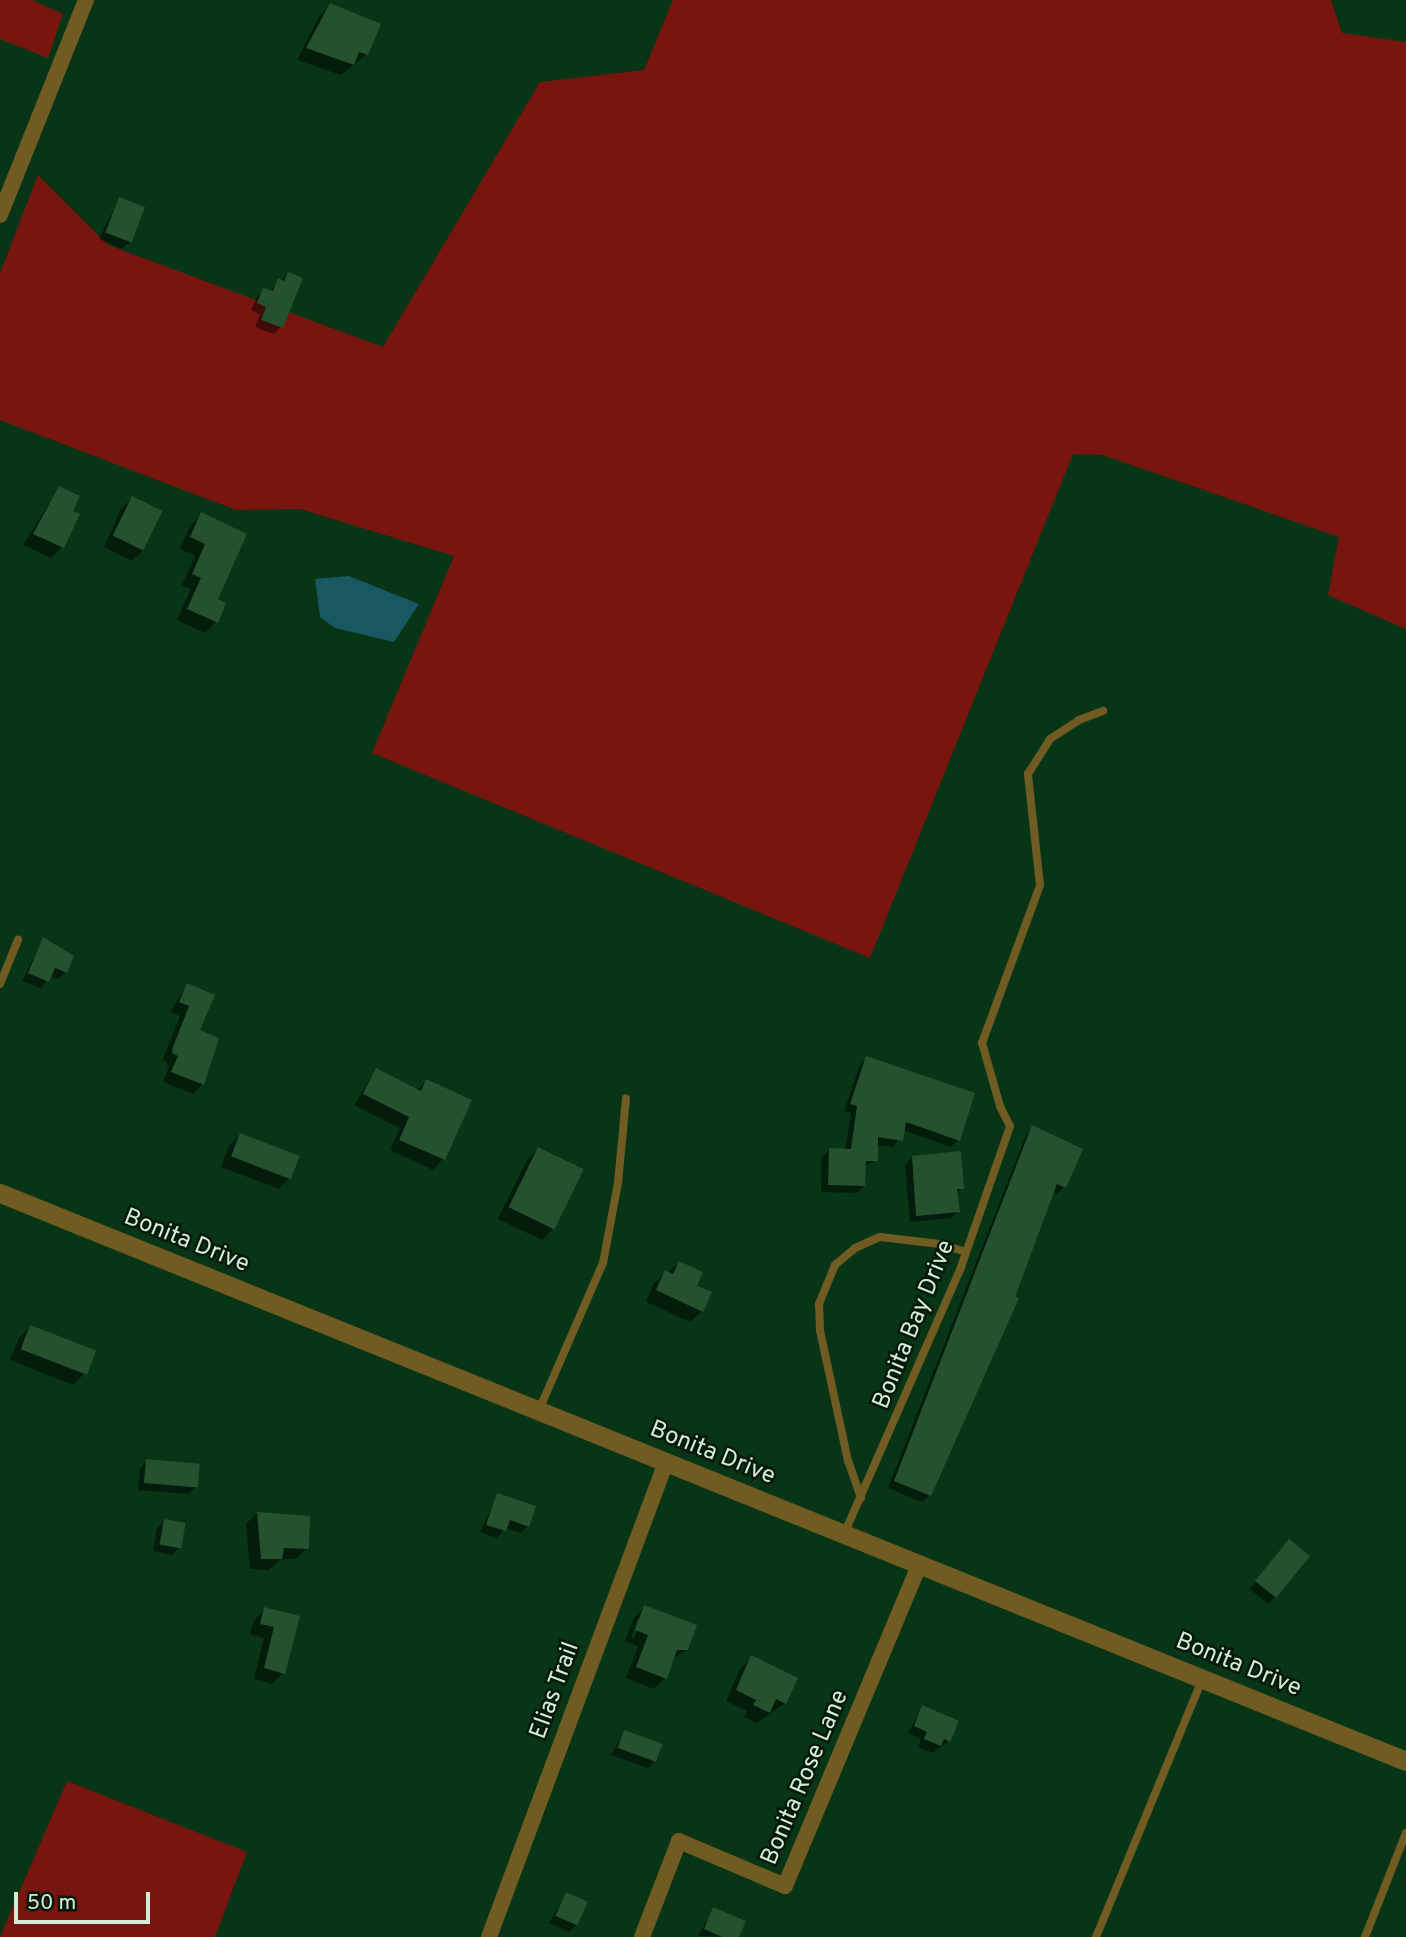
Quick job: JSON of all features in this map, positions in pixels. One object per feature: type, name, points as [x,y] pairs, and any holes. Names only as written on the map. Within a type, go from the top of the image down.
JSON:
[{"type":"street","points":[[0,215],[86,0]]},
{"type":"street","name":"Bonita Drive","points":[[0,1193],[1406,1761]]},
{"type":"street","name":"Elias Trail","points":[[489,1937],[666,1462]]},
{"type":"street","name":"Bonita Rose Lane","points":[[642,1937],[679,1842],[785,1886],[920,1564]]},
{"type":"lane","name":"Bonita Bay Drive","points":[[844,1534],[966,1252],[1010,1126],[982,1044],[1040,885],[1028,774],[1049,739],[1079,720],[1103,711]]},
{"type":"lane","points":[[0,984],[18,940]]},
{"type":"lane","points":[[539,1410],[603,1263],[618,1183],[626,1098]]},
{"type":"lane","points":[[861,1498],[848,1461],[820,1330],[820,1304],[835,1265],[855,1248],[880,1237],[940,1244],[966,1252]]},
{"type":"lane","points":[[1096,1937],[1203,1677]]},
{"type":"lane","points":[[1365,1937],[1406,1833]]},
{"type":"shaded area","points":[[0,0],[32,0],[63,14],[48,58],[0,39]]},
{"type":"shaded area","points":[[673,0],[1331,0],[1342,33],[1406,42],[1406,629],[1328,595],[1339,537],[1103,455],[1073,454],[870,958],[372,753],[454,556],[300,509],[236,510],[0,420],[0,273],[38,175],[108,245],[383,347],[540,82],[644,70]]},
{"type":"shaded area","points":[[67,1781],[247,1852],[215,1937],[0,1937]]},
{"type":"water","points":[[349,576],[419,604],[394,642],[335,628],[320,617],[315,579]]},
{"type":"building","points":[[330,3],[381,24],[368,55],[359,52],[354,65],[306,48]]},
{"type":"building","points":[[119,197],[145,207],[132,243],[105,232]]},
{"type":"building","points":[[288,272],[303,278],[283,328],[261,320],[266,307],[257,303],[263,288],[273,291],[278,278],[284,281]]},
{"type":"building","points":[[59,486],[80,496],[73,511],[80,514],[64,548],[33,534]]},
{"type":"building","points":[[132,496],[163,511],[143,550],[113,536]]},
{"type":"building","points":[[201,512],[247,534],[218,599],[226,603],[218,623],[187,609],[201,578],[192,574],[205,544],[190,537]]},
{"type":"building","points":[[43,937],[74,956],[67,973],[55,968],[49,982],[28,973]]},
{"type":"building","points":[[187,983],[215,995],[200,1030],[219,1038],[204,1085],[171,1072],[178,1056],[172,1053],[173,1047],[189,1006],[179,1002]]},
{"type":"building","points":[[866,1056],[975,1093],[960,1141],[906,1122],[903,1141],[878,1137],[878,1161],[866,1161],[865,1186],[828,1185],[829,1148],[851,1149],[857,1106],[850,1104]]},
{"type":"building","points":[[376,1068],[421,1091],[426,1079],[472,1100],[445,1160],[399,1140],[409,1117],[363,1094]]},
{"type":"building","points":[[1032,1125],[1083,1149],[1066,1188],[1057,1184],[1015,1297],[1019,1298],[931,1496],[894,1481]]},
{"type":"building","points":[[240,1133],[300,1156],[291,1179],[231,1156]]},
{"type":"building","points":[[538,1147],[584,1169],[554,1230],[509,1207]]},
{"type":"building","points":[[961,1151],[964,1189],[957,1189],[960,1212],[916,1216],[912,1156]]},
{"type":"building","points":[[679,1261],[703,1272],[697,1286],[712,1292],[703,1312],[656,1290],[665,1270],[673,1274]]},
{"type":"building","points":[[30,1325],[96,1350],[87,1375],[21,1349]]},
{"type":"building","points":[[146,1459],[200,1464],[198,1488],[144,1483]]},
{"type":"building","points":[[497,1493],[536,1506],[529,1527],[510,1520],[506,1531],[486,1525]]},
{"type":"building","points":[[257,1512],[310,1516],[309,1549],[284,1548],[282,1559],[261,1559]]},
{"type":"building","points":[[164,1519],[186,1523],[181,1548],[159,1545]]},
{"type":"building","points":[[1289,1539],[1310,1556],[1276,1598],[1255,1581]]},
{"type":"building","points":[[644,1605],[697,1625],[688,1650],[677,1650],[667,1679],[636,1667],[648,1635],[635,1630]]},
{"type":"building","points":[[264,1607],[300,1616],[285,1674],[264,1668],[274,1627],[260,1624]]},
{"type":"building","points":[[751,1655],[798,1678],[786,1704],[776,1699],[770,1713],[753,1705],[756,1700],[736,1690]]},
{"type":"building","points":[[922,1705],[959,1721],[950,1742],[944,1739],[941,1746],[924,1739],[927,1732],[914,1726]]},
{"type":"building","points":[[624,1730],[663,1744],[656,1762],[618,1748]]},
{"type":"building","points":[[566,1892],[588,1902],[577,1926],[555,1916]]},
{"type":"building","points":[[713,1907],[746,1921],[739,1937],[722,1937],[704,1929]]}]
